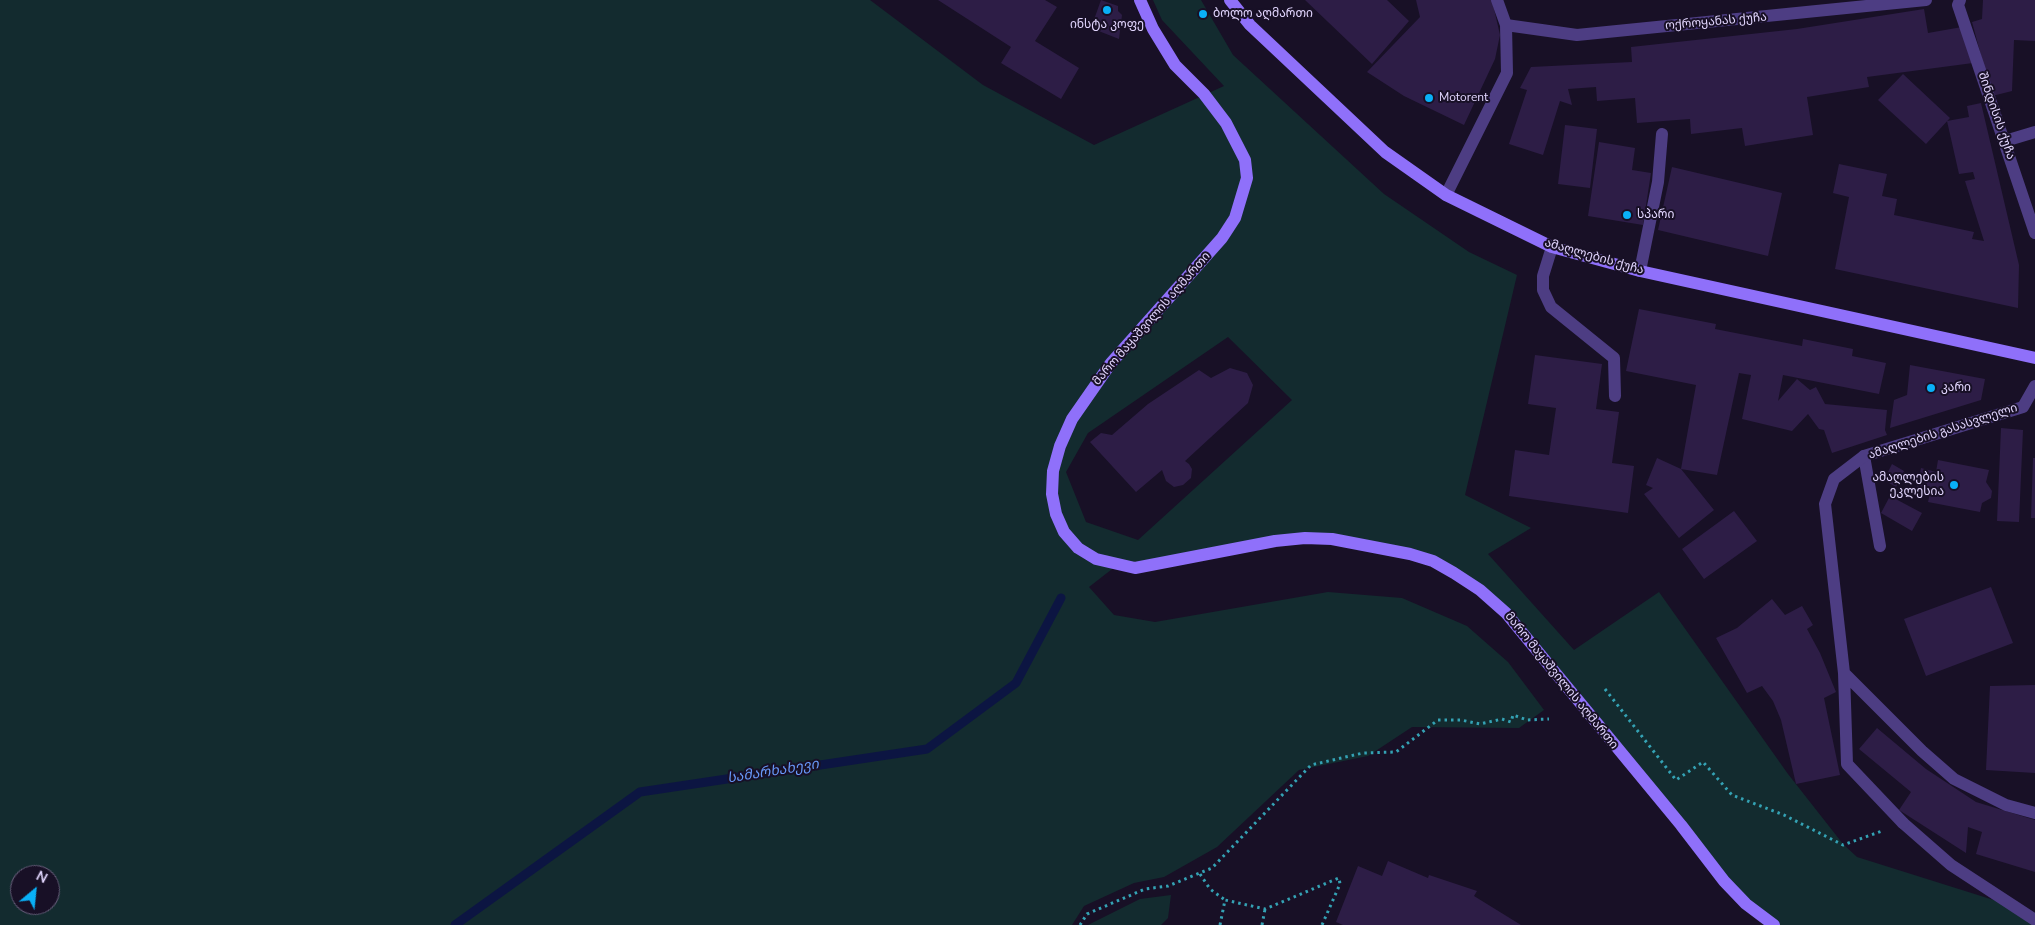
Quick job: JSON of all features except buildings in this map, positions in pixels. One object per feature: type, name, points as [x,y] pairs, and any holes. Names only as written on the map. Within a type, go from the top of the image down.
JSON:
[{"type":"main road","name":"მარო მაყაშვილის აღმართი","points":[[1140,0],[1152,29],[1175,65],[1204,94],[1226,123],[1245,160],[1247,178],[1235,218],[1222,238],[1111,363],[1072,419],[1060,446],[1052,471],[1052,494],[1056,514],[1064,532],[1078,548],[1096,559],[1135,568],[1275,541],[1305,538],[1332,539],[1410,554],[1433,562],[1454,573],[1480,590],[1506,613],[1681,825],[1724,882],[1746,904],[1774,925]]},
{"type":"main road","name":"ამაღლების ქუჩა","points":[[1230,0],[1250,25],[1385,152],[1446,194],[1552,247],[1640,271],[2035,358]]},
{"type":"street","points":[[1446,194],[1507,73],[1506,25],[1497,0]]},
{"type":"street","name":"ოქროყანას ქუჩა","points":[[1506,25],[1577,35],[1926,0]]},
{"type":"street","name":"შინდისის ქუჩა","points":[[1960,0],[1958,6],[2035,233]]},
{"type":"street","points":[[2005,142],[2035,132]]},
{"type":"street","points":[[1640,271],[1658,182],[1662,134]]},
{"type":"street","points":[[1552,247],[1542,276],[1542,290],[1551,307],[1614,358],[1615,396]]},
{"type":"street","name":"ამაღლების გასასვლელი","points":[[2035,386],[2023,407],[1864,456],[1834,479],[1825,504],[1844,673],[1847,764],[1903,823],[1951,865],[2035,920]]},
{"type":"street","points":[[1864,456],[1880,546]]},
{"type":"street","points":[[1844,673],[1922,751],[1954,779],[2006,805],[2035,813]]},
{"type":"path","points":[[1605,689],[1676,780],[1703,762],[1732,795],[1784,815],[1843,844],[1903,823]]},
{"type":"path","points":[[1080,925],[1087,914],[1145,889],[1168,886],[1212,868],[1311,765],[1363,753],[1396,752],[1438,720],[1461,720],[1480,724],[1502,719],[1510,722],[1513,715],[1528,720],[1550,720]]},
{"type":"path","points":[[1200,874],[1210,889],[1225,900],[1265,909],[1339,878],[1340,884],[1322,925]]},
{"type":"path","points":[[1220,925],[1225,900]]},
{"type":"path","points":[[1262,925],[1265,909]]},
{"type":"green space","points":[[0,0],[870,0],[983,85],[1094,145],[1224,86],[1162,20],[1153,0],[1201,0],[1233,55],[1384,194],[1469,252],[1517,275],[1465,495],[1531,528],[1488,554],[1574,650],[1659,592],[1788,774],[1843,844],[1857,857],[2035,913],[2035,925],[1774,925],[1760,916],[1506,613],[1433,561],[1332,539],[1116,566],[1089,587],[1114,615],[1155,622],[1328,592],[1402,598],[1467,626],[1508,662],[1544,710],[1519,728],[1412,727],[1368,756],[1299,770],[1217,847],[1164,877],[1134,883],[1084,906],[1072,925],[0,925]],"holes":[[[1228,337],[1292,400],[1138,540],[1086,522],[1066,472],[1088,433]]]},
{"type":"green space","points":[[1171,895],[1168,918],[1161,925],[1088,925],[1140,899]]},
{"type":"waterway","name":"სამარხახევი","points":[[455,925],[640,792],[927,749],[1016,683],[1061,598]]},
{"type":"place","name":"ინსტა კოფე","points":[[1107,10]]},
{"type":"place","name":"ბოლო აღმართი","points":[[1203,14]]},
{"type":"place","name":"Motorent","points":[[1429,98]]},
{"type":"place","name":"სპარი","points":[[1627,215]]},
{"type":"place","name":"კარი","points":[[1931,388]]},
{"type":"place","name":"ამაღლების ეკლესია","points":[[1954,485]]}]
